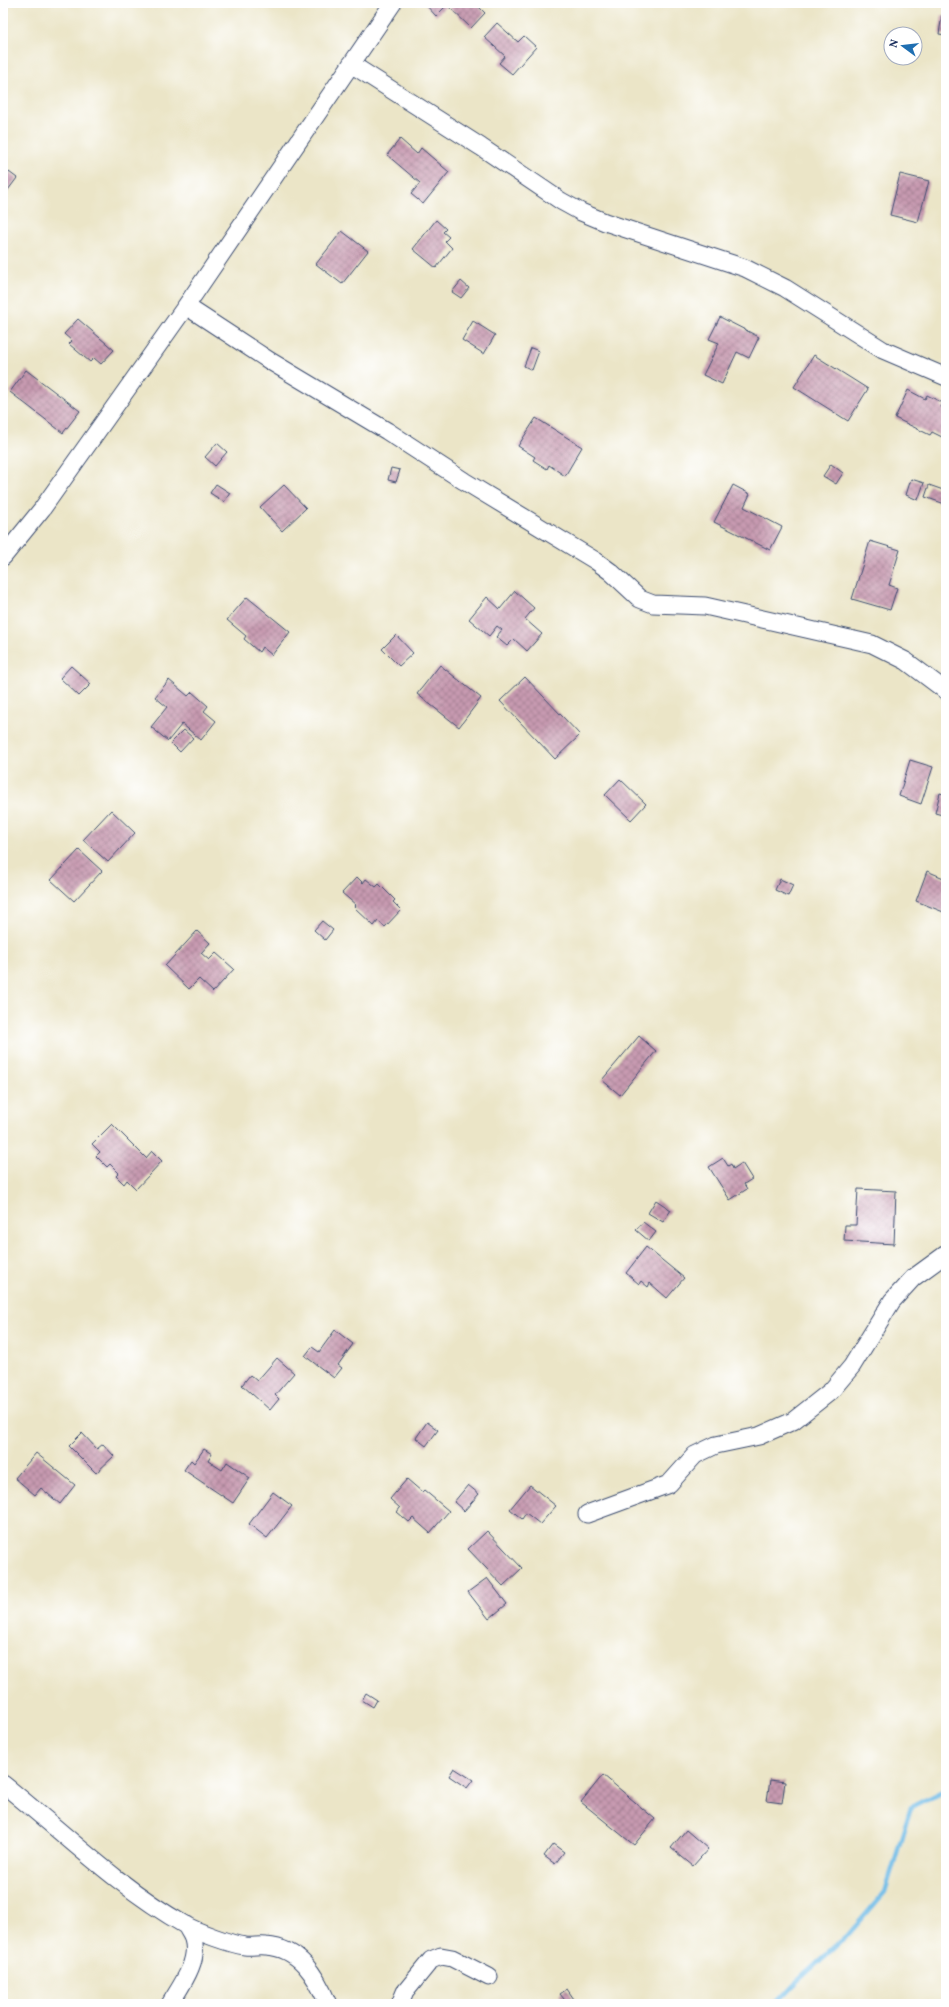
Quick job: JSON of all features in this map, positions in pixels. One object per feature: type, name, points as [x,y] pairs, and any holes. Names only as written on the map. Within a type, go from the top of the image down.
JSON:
[{"type":"street","points":[[3,557],[42,509],[186,306],[393,3]]},
{"type":"street","points":[[351,64],[481,147],[561,201],[581,212],[758,274],[785,288],[883,350],[946,377]]},
{"type":"street","points":[[186,306],[270,361],[387,431],[464,481],[596,561],[611,572],[640,599],[653,604],[667,606],[705,606],[872,644],[906,661],[946,691]]},
{"type":"street","points":[[586,1514],[669,1484],[695,1455],[716,1445],[759,1436],[794,1421],[831,1391],[852,1366],[892,1301],[913,1278],[946,1254]]},
{"type":"street","points":[[3,1784],[86,1852],[110,1874],[186,1925],[228,1942],[246,1946],[267,1946],[284,1950],[300,1959],[318,1980],[328,2004]]},
{"type":"street","points":[[170,2004],[185,1978],[194,1956],[194,1940],[186,1925]]},
{"type":"street","points":[[400,2004],[405,1992],[431,1960],[441,1956],[452,1958],[489,1977]]},
{"type":"building","points":[[424,3],[475,3],[485,13],[471,28],[447,5],[436,16]]},
{"type":"building","points":[[942,15],[946,16],[946,35],[939,34]]},
{"type":"building","points":[[497,23],[518,42],[524,36],[536,47],[512,74],[499,63],[505,56],[484,37]]},
{"type":"building","points":[[400,139],[417,154],[421,148],[449,172],[423,204],[411,194],[420,183],[387,155]]},
{"type":"building","points":[[9,172],[17,178],[5,194],[3,192],[3,180]]},
{"type":"building","points":[[900,174],[929,181],[918,222],[890,215]]},
{"type":"building","points":[[436,220],[446,229],[443,232],[449,237],[445,241],[452,248],[436,268],[413,249]]},
{"type":"building","points":[[342,231],[368,251],[342,284],[316,264]]},
{"type":"building","points":[[461,281],[469,288],[461,298],[452,292]]},
{"type":"building","points":[[720,317],[759,337],[749,358],[737,352],[722,384],[703,375],[719,343],[709,339]]},
{"type":"building","points":[[78,319],[114,350],[101,364],[94,358],[90,362],[69,344],[72,341],[64,334]]},
{"type":"building","points":[[473,321],[495,335],[484,354],[462,340]]},
{"type":"building","points":[[531,348],[539,351],[532,370],[524,366]]},
{"type":"building","points":[[814,355],[868,389],[848,421],[794,387]]},
{"type":"building","points":[[26,370],[80,411],[63,433],[10,392]]},
{"type":"building","points":[[908,390],[925,399],[927,395],[943,403],[941,407],[946,409],[946,439],[932,432],[930,435],[895,418]]},
{"type":"building","points":[[536,418],[582,447],[565,476],[549,465],[547,469],[533,460],[535,457],[518,446]]},
{"type":"building","points":[[217,443],[227,452],[215,466],[205,457]]},
{"type":"building","points":[[831,464],[843,473],[836,484],[823,476]]},
{"type":"building","points":[[391,468],[400,470],[396,482],[388,480]]},
{"type":"building","points":[[911,479],[924,483],[918,500],[906,495]]},
{"type":"building","points":[[216,484],[230,493],[224,502],[210,493]]},
{"type":"building","points":[[284,485],[306,508],[282,531],[260,507]]},
{"type":"building","points":[[733,485],[750,494],[744,507],[782,527],[770,550],[714,522]]},
{"type":"building","points":[[929,485],[946,491],[945,504],[925,497]]},
{"type":"building","points":[[870,541],[900,550],[889,585],[897,588],[890,610],[852,599]]},
{"type":"building","points":[[515,591],[534,608],[525,619],[542,634],[527,651],[514,639],[507,646],[496,637],[502,630],[497,626],[489,636],[469,619],[487,597],[500,609]]},
{"type":"building","points":[[247,597],[290,632],[272,655],[262,647],[259,652],[244,639],[246,636],[227,620]]},
{"type":"building","points":[[396,635],[413,653],[399,666],[382,649]]},
{"type":"building","points":[[440,665],[481,698],[459,727],[417,694]]},
{"type":"building","points":[[71,666],[91,684],[79,696],[60,678]]},
{"type":"building","points":[[525,677],[580,735],[555,759],[500,701]]},
{"type":"building","points":[[169,680],[188,696],[192,692],[208,706],[204,711],[216,721],[201,740],[182,724],[168,741],[151,727],[167,707],[155,697]]},
{"type":"building","points":[[184,730],[193,738],[180,752],[171,743]]},
{"type":"building","points":[[910,760],[933,767],[921,804],[899,796]]},
{"type":"building","points":[[620,779],[646,804],[631,820],[605,795]]},
{"type":"building","points":[[940,793],[946,795],[946,816],[935,813]]},
{"type":"building","points":[[111,810],[135,833],[108,862],[83,840]]},
{"type":"building","points":[[79,850],[102,871],[74,901],[51,880]]},
{"type":"building","points":[[927,871],[946,879],[946,913],[916,901]]},
{"type":"building","points":[[357,877],[363,883],[366,879],[376,887],[379,884],[395,900],[393,902],[401,910],[385,927],[378,921],[374,926],[354,907],[356,905],[342,893]]},
{"type":"building","points":[[780,879],[793,885],[788,896],[775,890]]},
{"type":"building","points":[[322,921],[333,930],[325,940],[314,930]]},
{"type":"building","points":[[197,931],[210,943],[201,953],[209,960],[216,953],[234,969],[213,992],[199,979],[189,989],[165,966]]},
{"type":"building","points":[[639,1036],[656,1051],[620,1095],[602,1080]]},
{"type":"building","points":[[112,1124],[146,1158],[152,1151],[162,1161],[136,1189],[127,1180],[124,1184],[116,1176],[119,1173],[110,1164],[107,1167],[96,1156],[100,1152],[92,1144]]},
{"type":"building","points":[[723,1158],[728,1166],[731,1164],[733,1169],[742,1163],[752,1179],[744,1184],[747,1189],[730,1200],[709,1167]]},
{"type":"building","points":[[858,1189],[896,1191],[894,1244],[844,1241],[845,1225],[856,1225]]},
{"type":"building","points":[[656,1200],[671,1210],[663,1222],[648,1213]]},
{"type":"building","points":[[643,1222],[656,1232],[649,1241],[636,1230]]},
{"type":"building","points":[[646,1247],[684,1278],[667,1298],[650,1283],[648,1287],[641,1281],[639,1284],[626,1273]]},
{"type":"building","points":[[335,1330],[353,1344],[338,1365],[342,1368],[334,1378],[305,1356],[312,1347],[319,1352]]},
{"type":"building","points":[[277,1358],[294,1373],[275,1395],[279,1399],[270,1410],[242,1385],[250,1375],[257,1381]]},
{"type":"building","points":[[427,1422],[438,1430],[426,1446],[416,1438]]},
{"type":"building","points":[[82,1433],[97,1449],[103,1444],[114,1456],[96,1473],[69,1446]]},
{"type":"building","points":[[204,1449],[212,1454],[208,1461],[222,1470],[227,1462],[250,1478],[233,1503],[184,1470],[191,1460],[194,1463]]},
{"type":"building","points":[[36,1453],[75,1485],[60,1504],[41,1488],[35,1495],[15,1478]]},
{"type":"building","points":[[407,1479],[422,1492],[424,1490],[449,1511],[430,1533],[413,1518],[409,1522],[397,1512],[400,1508],[390,1499]]},
{"type":"building","points":[[468,1485],[479,1494],[464,1511],[454,1502]]},
{"type":"building","points":[[530,1485],[556,1506],[540,1524],[526,1513],[522,1519],[510,1509]]},
{"type":"building","points":[[273,1492],[292,1506],[267,1538],[249,1524]]},
{"type":"building","points":[[487,1531],[522,1568],[503,1586],[468,1549]]},
{"type":"building","points":[[487,1578],[507,1604],[489,1619],[468,1592]]},
{"type":"building","points":[[366,1693],[377,1700],[373,1707],[362,1700]]},
{"type":"building","points":[[454,1768],[473,1780],[467,1788],[449,1776]]},
{"type":"building","points":[[603,1775],[655,1819],[634,1845],[581,1802]]},
{"type":"building","points":[[770,1780],[785,1782],[782,1803],[767,1801]]},
{"type":"building","points":[[686,1830],[708,1849],[693,1866],[671,1848]]},
{"type":"building","points":[[553,1844],[564,1852],[555,1864],[544,1856]]},
{"type":"building","points":[[567,1989],[576,2002],[574,2004],[568,2004],[560,1994]]},
{"type":"waterway","points":[[775,2004],[793,1985],[848,1935],[885,1892],[911,1807],[946,1789]]}]
